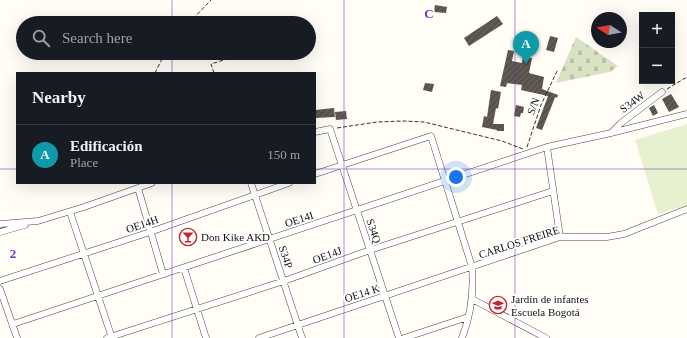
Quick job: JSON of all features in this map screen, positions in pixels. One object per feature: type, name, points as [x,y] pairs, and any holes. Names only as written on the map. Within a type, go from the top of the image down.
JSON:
[{"type":"street","name":"S34W","points":[[611,133],[621,122],[662,92]]},
{"type":"street","name":"OE14I","points":[[13,324],[547,147],[687,114]]},
{"type":"street","points":[[316,132],[330,129]]},
{"type":"street","name":"S34Q","points":[[330,129],[399,338]]},
{"type":"street","points":[[316,174],[431,136],[472,267],[472,299],[462,338]]},
{"type":"street","points":[[547,147],[560,237]]},
{"type":"street","points":[[0,232],[70,212],[149,184]]},
{"type":"street","name":"S34P","points":[[252,184],[302,338]]},
{"type":"street","name":"OE14H","points":[[0,281],[150,232],[286,184]]},
{"type":"street","points":[[138,188],[150,232],[164,274]]},
{"type":"street","name":"OE14J","points":[[110,337],[284,281],[370,250],[553,191]]},
{"type":"street","name":"CARLOS FREIRE","points":[[472,267],[560,237],[607,237],[624,234],[687,209]]},
{"type":"street","points":[[70,212],[85,254],[110,337]]},
{"type":"street","points":[[0,224],[38,221]]},
{"type":"street","name":"OE14 K","points":[[259,338],[472,267]]},
{"type":"street","points":[[184,268],[206,338]]},
{"type":"street","points":[[0,289],[17,338]]},
{"type":"street","points":[[472,299],[546,338]]},
{"type":"street","points":[[404,338],[468,317]]},
{"type":"path","points":[[196,16],[211,0]]},
{"type":"path","points":[[156,72],[162,60]]},
{"type":"path","points":[[214,72],[211,64],[224,60]]},
{"type":"path","name":"S/N","points":[[330,129],[403,120],[424,122],[502,141],[527,150],[541,105],[558,69]]},
{"type":"path","points":[[662,92],[687,77]]},
{"type":"green space","points":[[576,37],[618,66],[610,72],[556,83]]},
{"type":"green space","points":[[687,124],[687,205],[658,214],[635,140]]},
{"type":"building","points":[[435,5],[447,7],[446,13],[434,12]]},
{"type":"building","points":[[497,16],[503,24],[469,46],[464,38]]},
{"type":"building","points":[[550,36],[558,38],[554,52],[546,50]]},
{"type":"building","points":[[508,50],[514,51],[512,61],[522,63],[523,57],[532,58],[529,73],[544,77],[542,89],[558,95],[557,98],[555,97],[542,130],[536,128],[548,96],[521,90],[522,85],[507,83],[506,87],[500,86]]},
{"type":"building","points":[[425,83],[434,84],[432,92],[423,90]]},
{"type":"building","points":[[491,90],[501,92],[498,109],[496,108],[493,124],[504,124],[504,131],[497,131],[482,127],[484,116],[487,117]]},
{"type":"building","points":[[671,94],[679,107],[669,112],[662,99]]},
{"type":"building","points":[[516,105],[524,107],[523,113],[521,113],[520,117],[514,116]]},
{"type":"building","points":[[654,105],[658,113],[653,116],[649,108]]},
{"type":"building","points":[[334,108],[335,117],[316,118],[316,110]]},
{"type":"building","points":[[346,111],[347,119],[336,120],[335,112]]},
{"type":"place","name":"Edificación","points":[[526,64]]},
{"type":"place","name":"Don Kike AKD","points":[[188,237]]},
{"type":"place","name":"Jardín de infantes Escuela Bogotá","points":[[498,305]]}]
